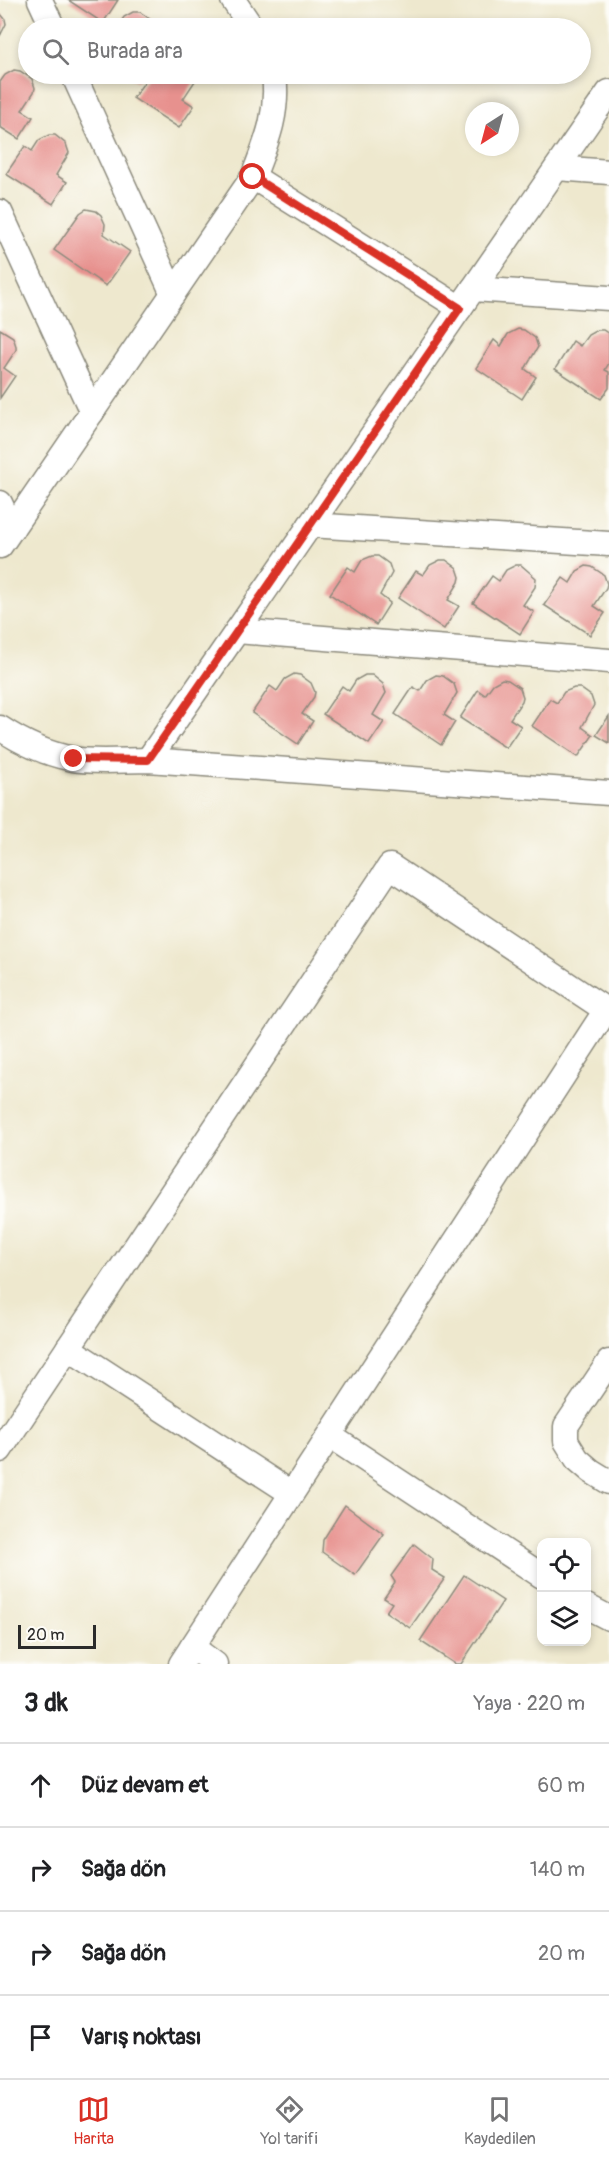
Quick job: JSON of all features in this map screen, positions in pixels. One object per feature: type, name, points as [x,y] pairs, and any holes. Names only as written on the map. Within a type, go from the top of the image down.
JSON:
[{"type":"street","points":[[40,0],[48,18]]},
{"type":"street","points":[[233,0],[245,18]]},
{"type":"street","points":[[78,84],[173,294]]},
{"type":"street","points":[[6,537],[253,177],[273,122],[275,84]]},
{"type":"street","points":[[148,760],[609,92]]},
{"type":"street","points":[[557,168],[609,172]]},
{"type":"street","points":[[253,177],[466,299],[609,298]]},
{"type":"street","points":[[0,212],[92,412]]},
{"type":"street","points":[[0,503],[6,537]]},
{"type":"street","points":[[310,525],[609,544]]},
{"type":"street","points":[[237,631],[609,661]]},
{"type":"street","points":[[0,728],[14,738],[74,759],[148,760],[609,793]]},
{"type":"street","points":[[0,1449],[390,866],[606,1010],[186,1656],[215,1664]]},
{"type":"street","points":[[68,1348],[291,1493]]},
{"type":"street","points":[[609,1362],[566,1426],[566,1441],[577,1459],[609,1482]]},
{"type":"street","points":[[330,1436],[537,1573]]},
{"type":"street","points":[[591,1609],[609,1618]]},
{"type":"building","points":[[68,0],[118,0],[106,18],[95,18]]},
{"type":"building","points":[[133,12],[140,12],[148,18],[123,18]]},
{"type":"building","points":[[0,13],[6,24],[0,36]]},
{"type":"building","points":[[14,70],[18,71],[18,84],[34,84],[35,88],[22,110],[33,117],[19,139],[0,127],[0,82],[5,75]]},
{"type":"building","points":[[143,84],[193,84],[183,99],[194,106],[179,128],[133,98]]},
{"type":"building","points":[[55,135],[66,144],[69,153],[56,175],[67,182],[53,204],[6,174],[25,146],[32,151],[39,140]]},
{"type":"building","points":[[86,209],[96,211],[101,215],[105,224],[104,234],[130,252],[106,286],[54,250],[80,213]]},
{"type":"building","points":[[0,329],[13,337],[16,350],[4,368],[15,376],[0,398]]},
{"type":"building","points":[[518,329],[524,330],[535,338],[538,347],[525,369],[536,377],[522,399],[476,368],[494,340],[501,346],[508,334]]},
{"type":"building","points":[[597,330],[603,330],[609,334],[609,363],[605,370],[609,372],[609,388],[601,399],[555,369],[573,341],[580,346],[588,335]]},
{"type":"building","points":[[378,556],[389,564],[392,573],[380,595],[390,603],[376,625],[330,594],[348,567],[355,572],[362,560]]},
{"type":"building","points":[[446,560],[457,568],[460,577],[448,600],[459,606],[444,629],[398,598],[416,571],[423,575],[430,565]]},
{"type":"building","points":[[521,565],[536,578],[535,587],[523,605],[534,612],[520,634],[473,603],[492,576],[499,581],[506,570]]},
{"type":"building","points":[[586,566],[604,575],[607,584],[594,606],[605,613],[590,635],[544,605],[563,578],[570,583],[577,571]]},
{"type":"building","points":[[294,674],[300,675],[311,683],[315,692],[302,714],[313,721],[298,744],[252,713],[270,686],[277,691],[285,679]]},
{"type":"building","points":[[365,675],[372,675],[383,684],[386,693],[373,715],[384,722],[369,744],[323,714],[342,686],[349,691],[356,680]]},
{"type":"building","points":[[436,675],[443,676],[454,684],[457,693],[444,715],[455,722],[441,745],[395,714],[413,687],[420,691],[427,680]]},
{"type":"building","points":[[502,679],[520,688],[523,697],[510,719],[521,726],[506,748],[460,718],[478,690],[485,695],[493,684]]},
{"type":"building","points":[[580,688],[591,696],[594,705],[582,727],[593,735],[578,757],[532,726],[550,699],[557,703],[564,692]]},
{"type":"building","points":[[609,716],[609,743],[596,735]]},
{"type":"building","points":[[345,1505],[384,1534],[355,1575],[322,1552],[323,1540]]},
{"type":"building","points":[[414,1544],[433,1559],[432,1570],[445,1578],[410,1628],[386,1612],[392,1603],[384,1598],[395,1582],[391,1576]]},
{"type":"building","points":[[464,1575],[503,1601],[461,1664],[455,1664],[420,1641]]},
{"type":"route","points":[[74,759],[148,760],[460,308],[253,177]]}]
